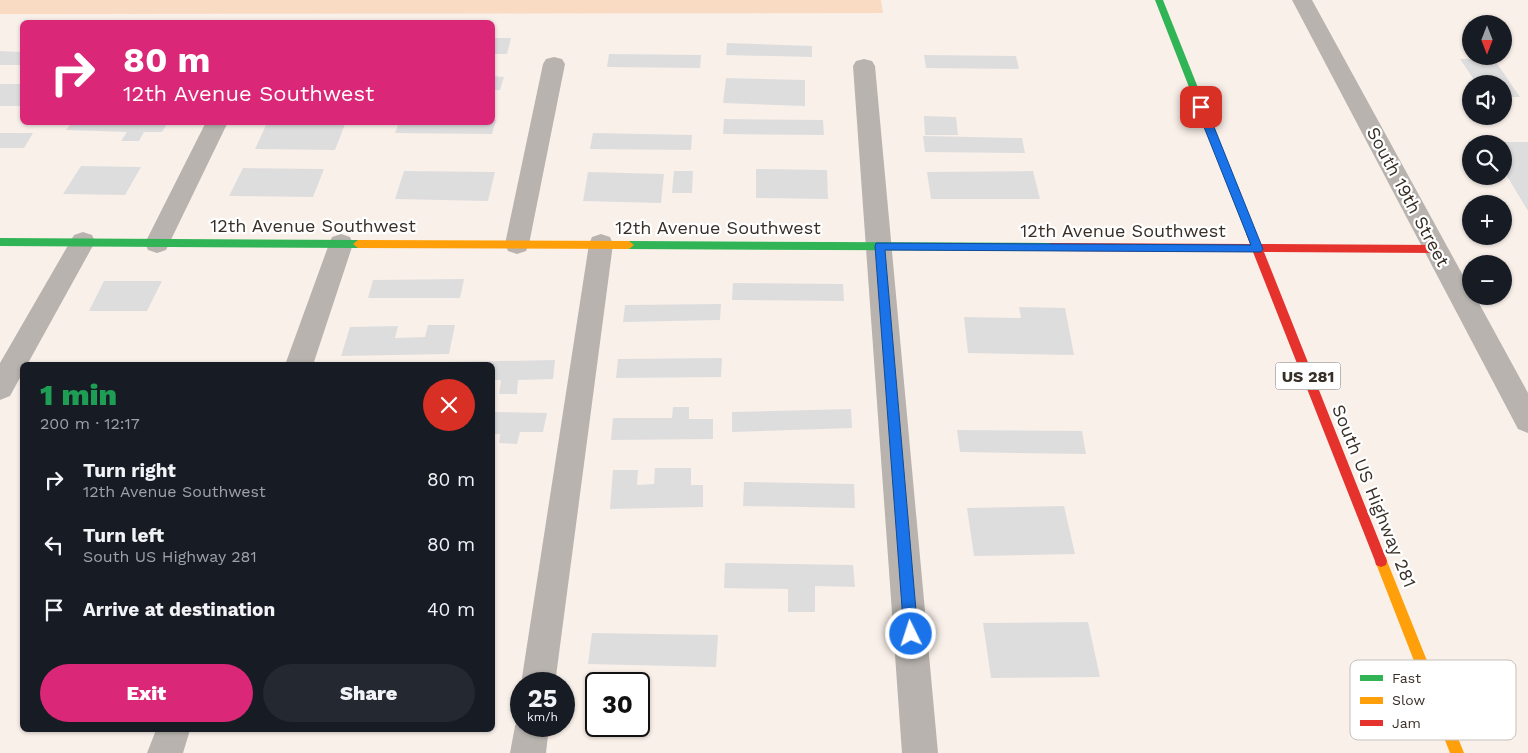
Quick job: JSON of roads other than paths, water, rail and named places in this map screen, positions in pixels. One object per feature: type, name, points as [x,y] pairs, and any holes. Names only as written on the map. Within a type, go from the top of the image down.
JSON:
[{"type":"main road","name":"South US Highway 281","points":[[1159,0],[1420,660]]},
{"type":"main road","name":"12th Avenue Southwest","points":[[0,242],[1435,249]]},
{"type":"main road","name":"South US Highway 281","points":[[1452,740],[1457,753]]},
{"type":"street","name":"South 19th Street","points":[[1302,0],[1528,420]]},
{"type":"street","points":[[517,244],[554,64]]},
{"type":"street","points":[[864,66],[920,753]]},
{"type":"street","points":[[157,243],[216,125]]},
{"type":"street","points":[[0,388],[84,242]]},
{"type":"street","points":[[300,362],[341,244]]},
{"type":"street","points":[[540,672],[601,244]]},
{"type":"street","points":[[165,753],[172,732]]},
{"type":"street","points":[[528,753],[530,737]]}]
